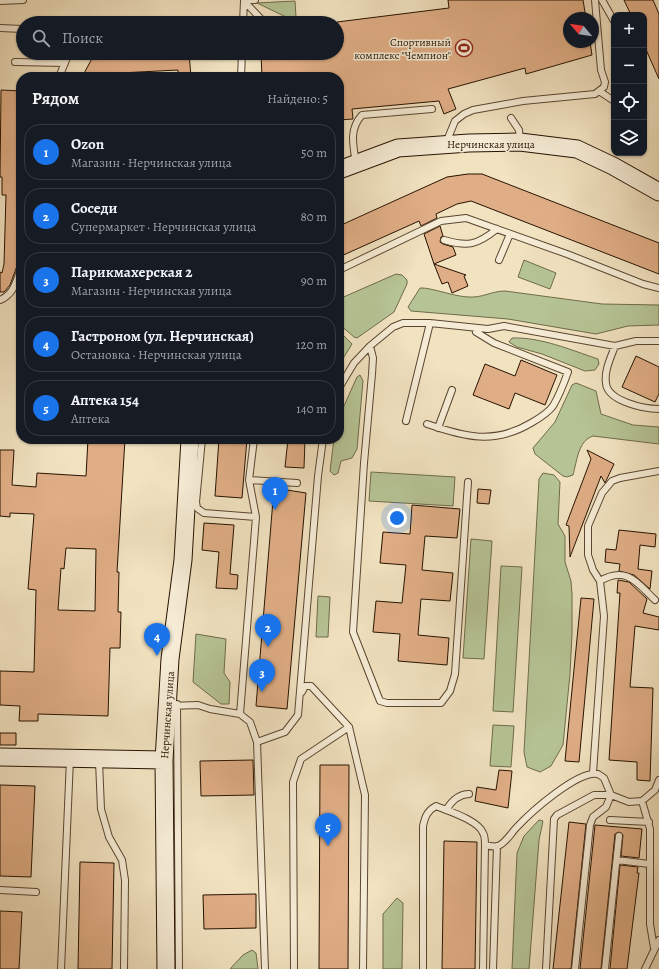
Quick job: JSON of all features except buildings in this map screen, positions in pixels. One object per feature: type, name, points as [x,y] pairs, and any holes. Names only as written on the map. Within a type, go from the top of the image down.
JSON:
[{"type":"street","name":"Нерчинская улица","points":[[344,168],[398,148],[445,144],[520,142],[577,149],[613,166],[659,192]]},
{"type":"street","name":"Нерчинская улица","points":[[166,969],[164,760],[172,705],[170,659],[183,560],[190,444]]},
{"type":"street","points":[[0,757],[164,760]]},
{"type":"lane","points":[[0,1],[23,0]]},
{"type":"lane","points":[[244,1],[255,0]]},
{"type":"lane","points":[[445,144],[455,121],[464,114],[473,110],[523,101],[595,94],[604,87],[605,82],[601,70],[595,0]]},
{"type":"lane","points":[[602,0],[611,16]]},
{"type":"lane","points":[[243,16],[244,1]]},
{"type":"lane","points":[[244,1],[259,16]]},
{"type":"lane","points":[[0,28],[16,29]]},
{"type":"lane","points":[[61,72],[66,60]]},
{"type":"lane","points":[[241,72],[242,60]]},
{"type":"lane","points":[[15,62],[65,63]]},
{"type":"lane","points":[[599,91],[611,99]]},
{"type":"lane","points":[[356,163],[352,140],[353,134],[362,115],[432,109]]},
{"type":"lane","points":[[511,118],[520,130],[520,142]]},
{"type":"lane","points":[[344,268],[441,221],[466,218],[567,254],[643,284],[659,288]]},
{"type":"lane","points":[[444,240],[462,244],[473,244],[497,229]]},
{"type":"lane","points":[[499,260],[510,234]]},
{"type":"lane","points":[[0,300],[8,296],[14,289],[16,283]]},
{"type":"lane","points":[[344,380],[354,363],[370,346],[392,327],[403,323],[430,323],[488,330],[504,326],[614,346],[636,341],[659,341]]},
{"type":"lane","points":[[406,421],[430,323]]},
{"type":"lane","points":[[427,424],[452,432],[488,438],[517,431],[539,418],[552,407],[568,372],[494,344],[476,332],[478,329]]},
{"type":"lane","points":[[370,346],[373,358],[364,463],[353,632],[382,702],[441,703],[450,691],[455,674],[468,482]]},
{"type":"lane","points":[[614,346],[605,382],[607,390],[617,398],[640,407],[659,409]]},
{"type":"lane","points":[[438,428],[452,390]]},
{"type":"lane","points":[[202,444],[196,502],[197,508],[204,513],[256,517]]},
{"type":"lane","points":[[240,714],[256,517],[249,480],[253,444]]},
{"type":"lane","points":[[257,742],[285,732],[298,715],[318,476],[322,444]]},
{"type":"lane","points":[[593,773],[604,616],[600,581],[593,570],[588,555],[588,526],[602,493],[612,481],[620,478],[659,471]]},
{"type":"lane","points":[[249,480],[297,483]]},
{"type":"lane","points":[[600,581],[610,575],[625,575],[641,585],[655,600]]},
{"type":"lane","points":[[300,696],[305,686],[310,686],[321,695],[349,727],[365,796],[364,969]]},
{"type":"lane","points":[[178,969],[172,705],[198,705],[210,709],[240,714],[250,722],[257,742],[265,969]]},
{"type":"lane","points":[[294,969],[294,774],[301,759],[349,727]]},
{"type":"lane","points":[[61,969],[70,759]]},
{"type":"lane","points":[[99,759],[101,809],[109,837],[122,860],[125,880],[124,969]]},
{"type":"lane","points":[[485,846],[497,846],[506,840],[553,794],[585,775],[593,773],[604,778],[611,795],[606,807],[593,817],[590,825],[575,969]]},
{"type":"lane","points":[[546,969],[554,819],[557,814],[594,795],[611,795],[629,802],[642,801],[655,790],[659,780]]},
{"type":"lane","points":[[446,810],[452,801],[464,794],[469,794]]},
{"type":"lane","points":[[642,801],[650,829],[650,924],[654,948]]},
{"type":"lane","points":[[423,969],[423,826],[425,816],[436,806],[478,825],[483,832],[485,846],[483,969]]},
{"type":"lane","points":[[610,820],[649,822]]},
{"type":"lane","points":[[605,969],[619,836]]},
{"type":"lane","points":[[493,969],[497,846]]},
{"type":"lane","points":[[617,860],[649,864]]},
{"type":"lane","points":[[0,890],[36,892]]},
{"type":"lane","points":[[645,969],[659,940]]},
{"type":"green space","points":[[295,1],[296,16],[284,16],[257,3]]},
{"type":"green space","points":[[524,260],[556,273],[550,289],[518,277]]},
{"type":"green space","points":[[396,274],[402,275],[407,280],[407,284],[394,312],[357,338],[344,328],[344,297]]},
{"type":"green space","points":[[420,288],[469,297],[505,291],[602,304],[659,305],[659,325],[628,326],[596,334],[508,319],[411,311],[408,307]]},
{"type":"green space","points":[[344,336],[352,344],[344,357]]},
{"type":"green space","points":[[512,338],[523,338],[556,345],[598,359],[599,364],[595,370],[585,371],[542,354],[517,347],[509,342]]},
{"type":"green space","points":[[360,375],[363,381],[357,449],[352,458],[341,461],[338,473],[334,475],[330,471],[333,444],[344,444],[344,406],[357,377]]},
{"type":"green space","points":[[576,383],[596,391],[601,414],[633,425],[659,427],[659,444],[593,436],[584,442],[581,447],[573,475],[567,477],[563,476],[535,454],[533,448],[555,422],[572,385]]},
{"type":"green space","points":[[371,472],[455,477],[453,506],[369,501]]},
{"type":"green space","points":[[543,473],[554,475],[560,482],[558,524],[565,536],[565,562],[571,581],[572,634],[570,674],[563,745],[551,766],[540,772],[527,767],[524,752],[539,479]]},
{"type":"green space","points":[[471,539],[492,541],[484,659],[463,658]]},
{"type":"green space","points":[[501,566],[522,567],[513,712],[493,711]]},
{"type":"green space","points":[[318,596],[330,597],[328,637],[316,637]]},
{"type":"green space","points":[[196,634],[226,639],[224,673],[230,682],[229,704],[221,704],[193,682]]},
{"type":"green space","points":[[493,725],[514,726],[511,767],[490,766]]},
{"type":"green space","points":[[539,820],[543,821],[539,840],[529,969],[512,969],[517,853],[524,836]]},
{"type":"green space","points":[[397,898],[403,903],[402,969],[383,969],[383,914]]},
{"type":"green space","points":[[252,950],[256,953],[258,969],[230,969],[243,955]]},
{"type":"place","name":"Спортивный комплекс \"Чемпион\"","points":[[464,48]]},
{"type":"place","name":"Ozon","points":[[275,510]]},
{"type":"place","name":"Соседи","points":[[268,647]]},
{"type":"place","name":"Гастроном (ул. Нерчинская)","points":[[157,656]]},
{"type":"place","name":"Парикмахерская 2","points":[[262,692]]},
{"type":"place","name":"Аптека 154","points":[[328,846]]}]
